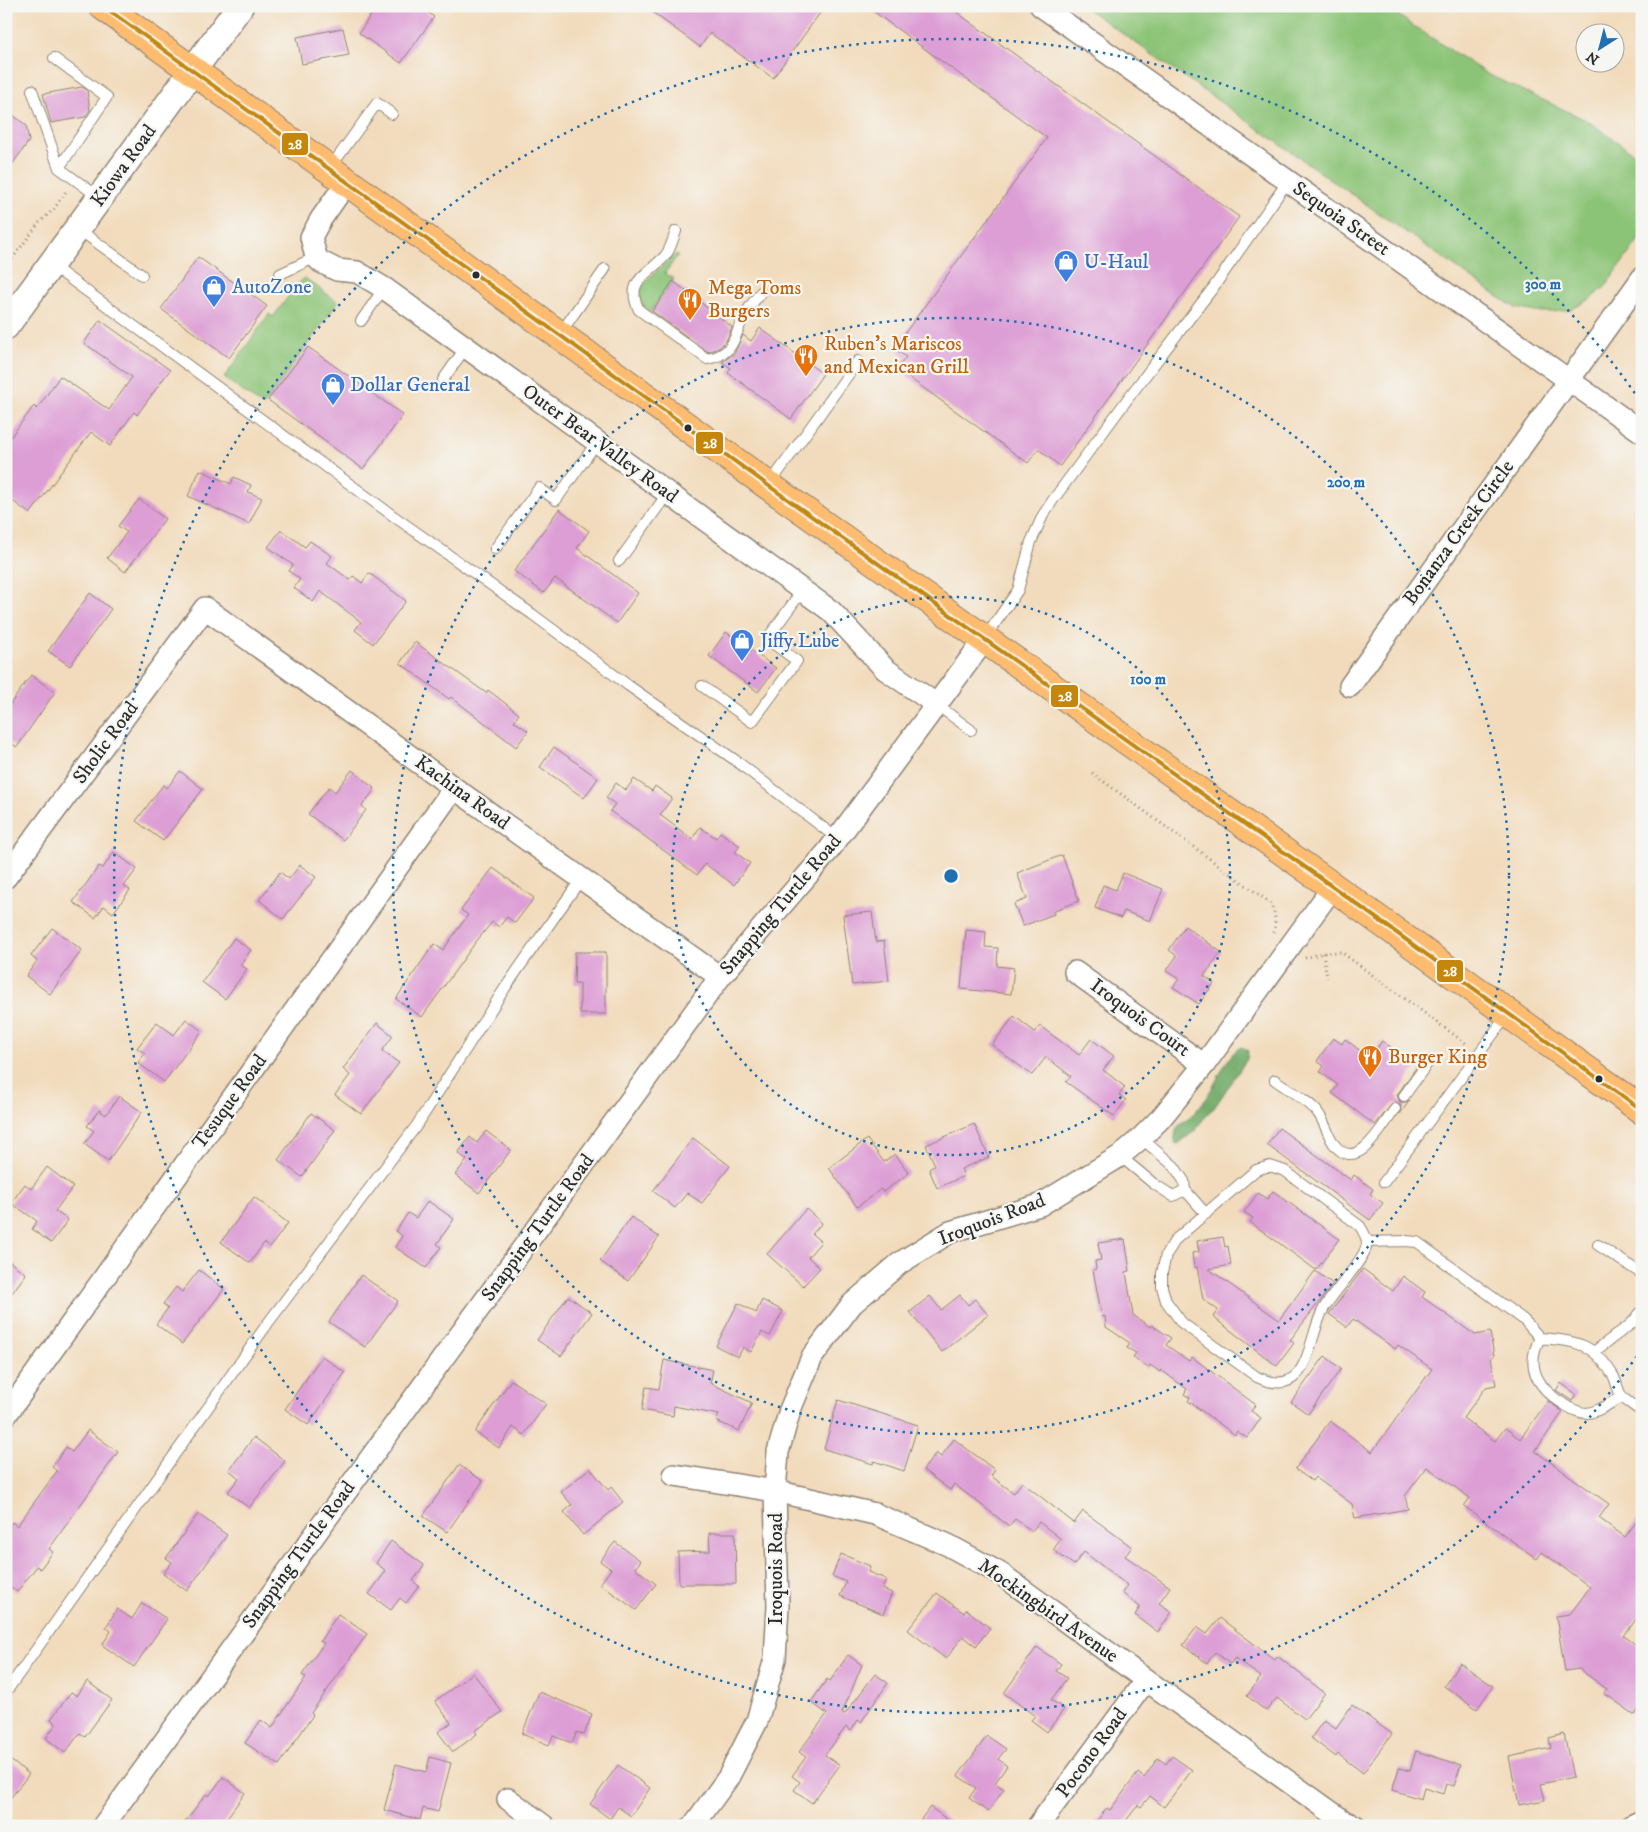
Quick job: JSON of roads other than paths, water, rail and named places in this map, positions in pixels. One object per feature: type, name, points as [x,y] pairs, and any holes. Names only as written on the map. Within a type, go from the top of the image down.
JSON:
[{"type":"main road","points":[[103,6],[769,486],[1333,887],[1642,1110]]},
{"type":"street","name":"Kiowa Road","points":[[6,326],[240,6]]},
{"type":"street","name":"Sequoia Street","points":[[1041,6],[1642,432]]},
{"type":"street","points":[[316,257],[311,237],[338,176]]},
{"type":"street","name":"Outer Bear Valley Road","points":[[316,257],[327,266],[337,270],[357,272],[384,288],[831,611],[885,668],[937,705]]},
{"type":"street","name":"Bonanza Creek Circle","points":[[1350,686],[1642,278]]},
{"type":"street","name":"Kachina Road","points":[[205,608],[720,977]]},
{"type":"street","name":"Sholic Road","points":[[6,877],[205,608]]},
{"type":"street","name":"Snapping Turtle Road","points":[[103,1826],[720,977],[838,839],[985,639]]},
{"type":"street","name":"Tesuque Road","points":[[6,1415],[454,788]]},
{"type":"street","name":"Iroquois Road","points":[[693,1826],[728,1778],[757,1721],[775,1659],[778,1606],[775,1491],[778,1452],[790,1410],[812,1357],[852,1304],[900,1262],[950,1232],[1040,1205],[1120,1156],[1141,1138],[1161,1118],[1204,1065],[1333,887]]},
{"type":"street","name":"Iroquois Court","points":[[1075,972],[1204,1065]]},
{"type":"street","name":"Mockingbird Avenue","points":[[674,1475],[775,1491],[875,1514],[948,1545],[1001,1574],[1345,1822],[1355,1826]]},
{"type":"street","name":"Pocono Road","points":[[1038,1826],[1146,1680]]},
{"type":"street","points":[[508,1799],[544,1826]]},
{"type":"street","points":[[1632,1826],[1642,1821]]},
{"type":"lane","points":[[54,58],[107,97],[59,168]]},
{"type":"lane","points":[[32,90],[59,168],[100,198]]},
{"type":"lane","points":[[338,176],[377,103],[392,114]]},
{"type":"lane","points":[[985,639],[1018,590],[1031,542],[1043,515],[1132,393],[1213,288],[1288,181]]},
{"type":"lane","points":[[77,229],[142,275]]},
{"type":"lane","points":[[676,231],[666,255],[638,280],[634,292],[635,300],[639,310],[707,359],[719,356],[730,347],[736,338],[744,316],[761,292]]},
{"type":"lane","points":[[280,274],[316,257]]},
{"type":"lane","points":[[51,265],[400,521],[735,760],[838,839]]},
{"type":"lane","points":[[560,335],[605,269]]},
{"type":"lane","points":[[361,322],[384,288]]},
{"type":"lane","points":[[443,380],[466,348]]},
{"type":"lane","points":[[769,486],[858,361]]},
{"type":"lane","points":[[495,549],[539,488],[556,500],[597,442]]},
{"type":"lane","points":[[619,561],[668,493]]},
{"type":"lane","points":[[702,686],[752,722],[797,661],[767,640],[802,590]]},
{"type":"lane","points":[[937,705],[971,730]]},
{"type":"lane","points":[[6,1692],[268,1322],[416,1125],[505,988],[581,878]]},
{"type":"lane","points":[[1384,1182],[1508,1013]]},
{"type":"lane","points":[[1404,1096],[1429,1061]]},
{"type":"lane","points":[[1275,1080],[1317,1110],[1333,1142],[1343,1152],[1350,1154],[1355,1154],[1365,1148],[1395,1109]]},
{"type":"lane","points":[[1141,1138],[1174,1166],[1184,1181],[1185,1190],[1206,1214]]},
{"type":"lane","points":[[1120,1156],[1154,1184],[1173,1196],[1185,1190]]},
{"type":"lane","points":[[1270,1166],[1285,1171],[1360,1226],[1368,1242],[1361,1257],[1318,1318],[1310,1354],[1304,1366],[1294,1377],[1283,1382],[1270,1383],[1257,1377],[1182,1323],[1166,1301],[1162,1287],[1162,1273],[1166,1255],[1176,1239],[1256,1170],[1270,1166]]},
{"type":"lane","points":[[1368,1242],[1417,1242],[1524,1320],[1540,1338],[1579,1344],[1595,1352],[1610,1370],[1621,1396],[1642,1412]]},
{"type":"lane","points":[[1598,1244],[1642,1274]]},
{"type":"lane","points":[[1595,1352],[1631,1324],[1642,1311]]},
{"type":"lane","points":[[1540,1338],[1534,1350],[1532,1363],[1543,1387],[1559,1401],[1578,1412],[1587,1413],[1598,1410],[1621,1396]]},
{"type":"place","name":"U-Haul","points":[[1066,283]]},
{"type":"place","name":"AutoZone","points":[[214,308]]},
{"type":"place","name":"Mega Toms Burgers","points":[[690,321]]},
{"type":"place","name":"Ruben's Mariscos and Mexican Grill","points":[[806,377]]},
{"type":"place","name":"Dollar General","points":[[333,406]]},
{"type":"place","name":"Jiffy Lube","points":[[742,662]]},
{"type":"place","name":"Burger King","points":[[1370,1078]]}]
